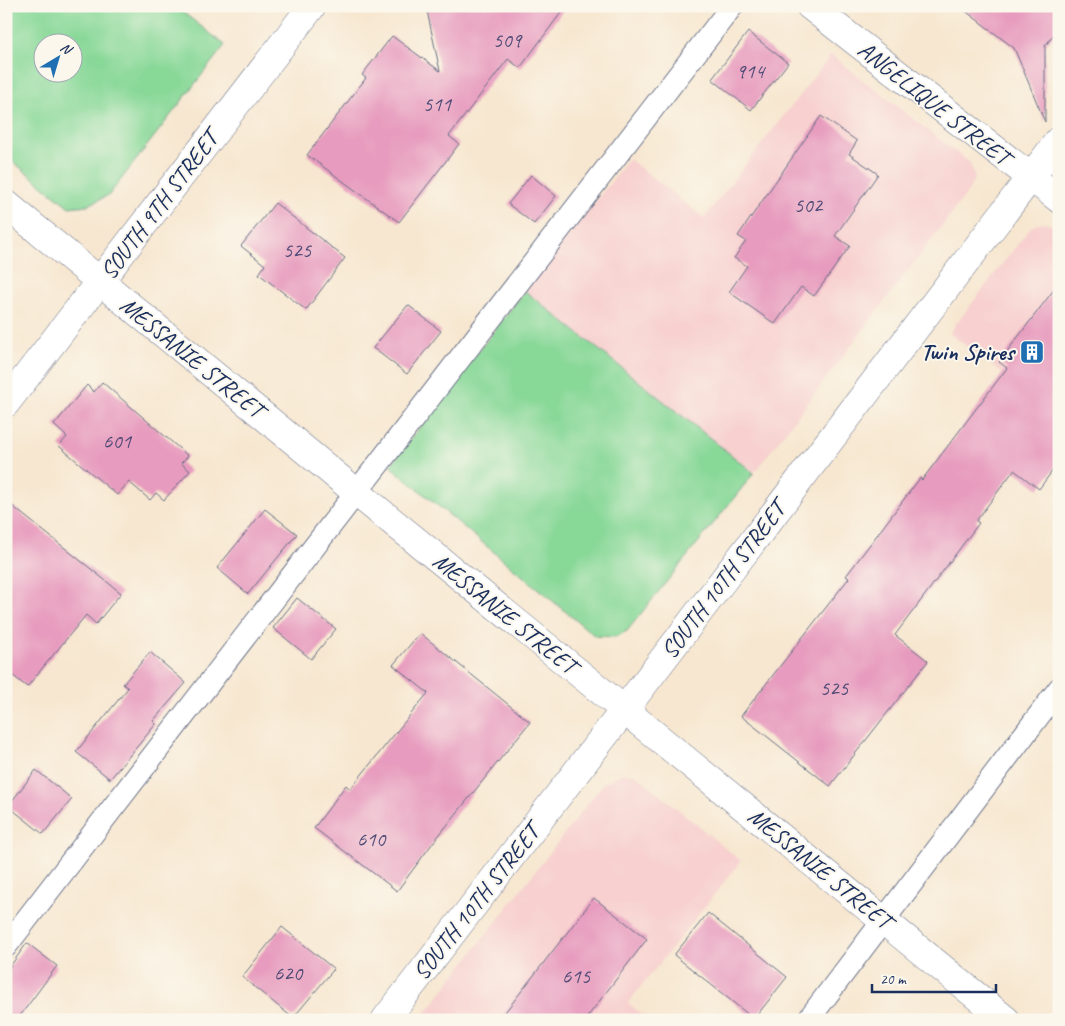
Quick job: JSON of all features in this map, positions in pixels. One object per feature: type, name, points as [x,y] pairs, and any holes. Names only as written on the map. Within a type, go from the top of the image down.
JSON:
[{"type":"main road","name":"SOUTH 9TH STREET","points":[[6,403],[312,6]]},
{"type":"main road","name":"ANGELIQUE STREET","points":[[810,6],[1059,199]]},
{"type":"main road","name":"SOUTH 10TH STREET","points":[[385,1020],[1059,140]]},
{"type":"main road","name":"MESSANIE STREET","points":[[6,204],[356,492],[1006,1020]]},
{"type":"lane","points":[[6,946],[732,6]]},
{"type":"lane","points":[[808,1020],[1059,689]]},
{"type":"shaded area","points":[[831,55],[970,163],[975,178],[967,193],[754,473],[525,291],[629,159],[704,218]]},
{"type":"shaded area","points":[[1042,222],[1059,228],[1059,416],[949,333],[1031,227]]},
{"type":"shaded area","points":[[622,773],[635,774],[741,861],[628,1003],[649,1020],[420,1020],[603,784]]},
{"type":"green space","points":[[6,6],[175,6],[225,45],[109,195],[88,205],[69,207],[6,156]]},
{"type":"green space","points":[[525,291],[754,473],[627,631],[615,637],[595,636],[390,466]]},
{"type":"building","points":[[426,6],[566,6],[520,68],[508,59],[449,136],[459,144],[399,222],[307,155],[366,78],[362,75],[392,36],[440,71]]},
{"type":"building","points":[[959,6],[1059,6],[1059,28],[1045,46],[1045,122],[1014,48]]},
{"type":"building","points":[[748,32],[788,63],[751,110],[712,79]]},
{"type":"building","points":[[821,116],[857,141],[849,154],[878,174],[835,236],[850,246],[814,296],[801,287],[775,324],[729,292],[747,266],[734,258],[746,241],[738,236]]},
{"type":"building","points":[[531,175],[556,196],[534,224],[508,204]]},
{"type":"building","points":[[275,203],[345,258],[306,310],[259,274],[265,265],[241,246]]},
{"type":"building","points":[[1059,283],[1059,462],[1039,489],[1014,470],[976,521],[979,523],[895,635],[928,661],[830,786],[741,716],[849,578],[846,576],[920,478],[922,480],[1007,368],[999,362]]},
{"type":"building","points":[[408,305],[441,331],[407,374],[373,348]]},
{"type":"building","points":[[102,382],[188,456],[181,463],[190,471],[164,500],[156,493],[150,500],[129,482],[117,495],[59,446],[67,437],[54,425],[87,385],[94,392]]},
{"type":"building","points":[[6,501],[121,593],[96,624],[86,615],[27,687],[6,670]]},
{"type":"building","points":[[265,509],[297,534],[248,594],[217,568]]},
{"type":"building","points":[[297,598],[336,629],[311,659],[273,628]]},
{"type":"building","points":[[420,633],[530,722],[432,844],[397,891],[314,828],[346,785],[350,789],[428,693],[393,665]]},
{"type":"building","points":[[150,652],[186,683],[153,721],[156,724],[110,779],[76,752],[128,688],[123,684]]},
{"type":"building","points":[[36,770],[72,799],[43,834],[8,806]]},
{"type":"building","points":[[594,898],[647,939],[585,1020],[499,1020]]},
{"type":"building","points":[[708,913],[787,977],[754,1019],[674,955]]},
{"type":"building","points":[[282,927],[334,969],[293,1018],[242,977]]},
{"type":"building","points":[[27,943],[57,966],[17,1020],[6,1020],[6,972]]},
{"type":"place","name":"Twin Spires","points":[[1032,352]]}]
